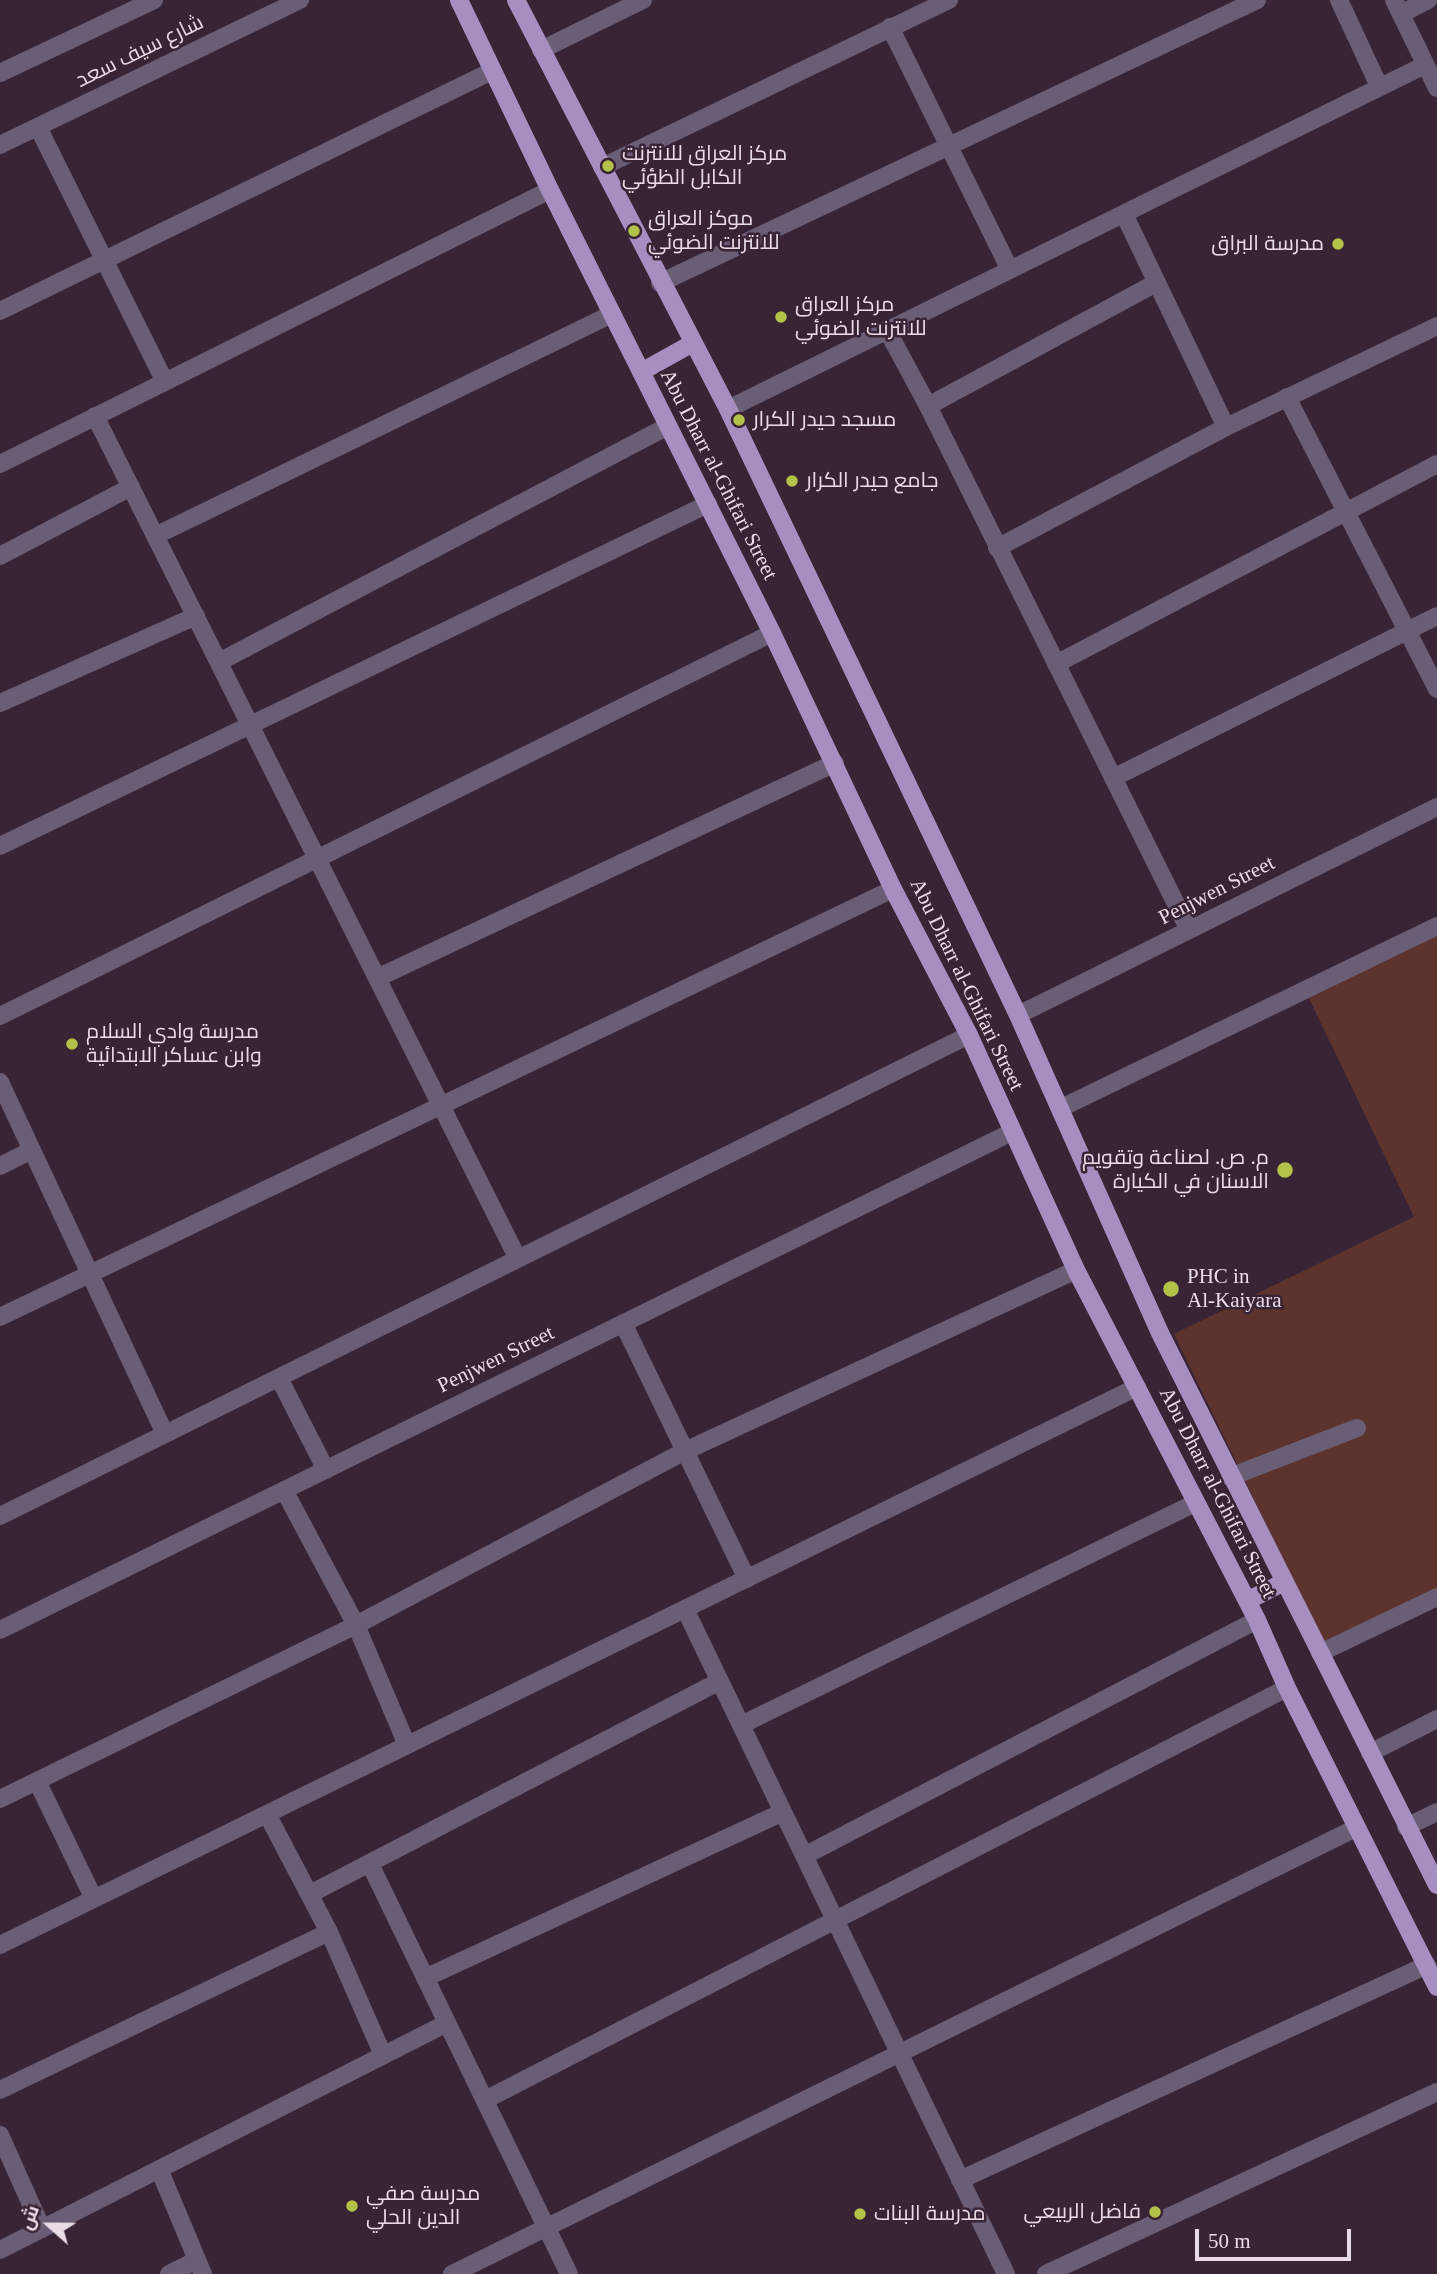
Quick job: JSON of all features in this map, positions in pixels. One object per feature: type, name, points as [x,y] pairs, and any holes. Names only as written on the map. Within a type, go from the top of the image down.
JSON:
[{"type":"main road","name":"Abu Dharr al-Ghifari Street","points":[[459,0],[550,190],[772,633],[893,889],[969,1035],[1076,1270],[1257,1620],[1287,1688],[1437,1987]]},
{"type":"main road","name":"Abu Dharr al-Ghifari Street","points":[[516,0],[660,283],[728,409],[1018,1015],[1160,1333],[1437,1885]]},
{"type":"main road","points":[[641,372],[693,343]]},
{"type":"main road","points":[[1247,1601],[1284,1582]]},
{"type":"street","name":"شارع سيف سعد","points":[[0,73],[154,0]]},
{"type":"street","name":"شارع سيف سعد","points":[[0,145],[300,0]]},
{"type":"street","points":[[541,50],[643,0]]},
{"type":"street","points":[[602,167],[949,0]]},
{"type":"street","points":[[660,283],[1258,0]]},
{"type":"street","points":[[1339,0],[1379,86]]},
{"type":"street","points":[[1428,0],[1398,7],[1437,88]]},
{"type":"street","points":[[890,27],[1010,270]]},
{"type":"street","points":[[728,409],[1425,65]]},
{"type":"street","points":[[0,311],[492,71]]},
{"type":"street","points":[[38,127],[165,382]]},
{"type":"street","points":[[0,464],[550,190]]},
{"type":"street","points":[[1124,214],[1226,426]]},
{"type":"street","points":[[928,406],[1156,284]]},
{"type":"street","points":[[155,536],[612,314]]},
{"type":"street","points":[[997,548],[1226,426],[1437,326]]},
{"type":"street","points":[[887,330],[928,406],[1189,930]]},
{"type":"street","points":[[1287,397],[1437,689]]},
{"type":"street","points":[[95,416],[518,1259]]},
{"type":"street","points":[[219,662],[668,426]]},
{"type":"street","points":[[1056,664],[1437,464]]},
{"type":"street","points":[[0,556],[131,487]]},
{"type":"street","points":[[0,846],[708,505]]},
{"type":"street","points":[[1113,778],[1437,615]]},
{"type":"street","points":[[0,703],[196,617]]},
{"type":"street","points":[[0,1016],[772,633]]},
{"type":"street","points":[[377,978],[835,764]]},
{"type":"street","name":"Penjwen Street","points":[[1018,1015],[1437,807]]},
{"type":"street","points":[[0,1317],[893,889]]},
{"type":"street","points":[[1061,1108],[1437,926]]},
{"type":"street","points":[[0,1516],[969,1035]]},
{"type":"street","points":[[0,1082],[165,1434]]},
{"type":"street","name":"Penjwen Street","points":[[0,1630],[1012,1132]]},
{"type":"street","points":[[0,1166],[32,1150]]},
{"type":"street","points":[[0,1799],[356,1625],[685,1451],[1076,1270]]},
{"type":"street","points":[[624,1323],[747,1578]]},
{"type":"street","points":[[279,1378],[326,1470]]},
{"type":"street","points":[[1,1941],[94,1899],[1137,1387]]},
{"type":"street","points":[[1230,1477],[1357,1428]]},
{"type":"street","points":[[284,1490],[356,1625],[407,1745]]},
{"type":"street","points":[[741,1725],[1195,1503]]},
{"type":"street","points":[[1320,1653],[1437,1597]]},
{"type":"street","points":[[685,1609],[1006,2274]]},
{"type":"street","points":[[804,1856],[1257,1620]]},
{"type":"street","points":[[310,1894],[720,1681]]},
{"type":"street","points":[[485,2100],[1287,1688]]},
{"type":"street","points":[[1370,1753],[1437,1719]]},
{"type":"street","points":[[37,1781],[94,1899]]},
{"type":"street","points":[[425,1978],[783,1812]]},
{"type":"street","points":[[1406,1827],[1437,1812]]},
{"type":"street","points":[[267,1814],[329,1932],[383,2055]]},
{"type":"street","points":[[452,2274],[1356,1828]]},
{"type":"street","points":[[370,1864],[569,2274]]},
{"type":"street","points":[[0,2090],[329,1932]]},
{"type":"street","points":[[960,2180],[1427,1965]]},
{"type":"street","points":[[0,2250],[447,2023]]},
{"type":"street","points":[[1046,2274],[1437,2092]]},
{"type":"street","points":[[0,2135],[42,2229]]},
{"type":"street","points":[[159,2169],[200,2267],[169,2274]]},
{"type":"shaded area","points":[[1437,926],[1437,1598],[1328,1652],[1174,1334],[1414,1217],[1305,990]]},
{"type":"place","name":"مركز العراق للانترنت الكابل الظؤئي","points":[[608,166]]},
{"type":"place","name":"موكز العراق للانترنت الضوئي","points":[[634,231]]},
{"type":"place","name":"مدرسة البراق","points":[[1338,244]]},
{"type":"place","name":"مركز العراق للانترنت الضوئي","points":[[781,317]]},
{"type":"place","name":"مسجد حيدر الكرار","points":[[739,420]]},
{"type":"place","name":"جامع حيدر الكرار","points":[[792,481]]},
{"type":"place","name":"مدرسة وادي السلام وابن عساكر الابتدائية","points":[[72,1044]]},
{"type":"place","name":"م. ص. لصناعة وتقويم الاسنان في الكيارة","points":[[1285,1170]]},
{"type":"place","name":"PHC in Al-Kaiyara","points":[[1171,1289]]},
{"type":"place","name":"مدرسة صفي الدين الحلي","points":[[352,2206]]},
{"type":"place","name":"فاضل الربيعي","points":[[1155,2212]]},
{"type":"place","name":"مدرسة البنات","points":[[860,2214]]}]
